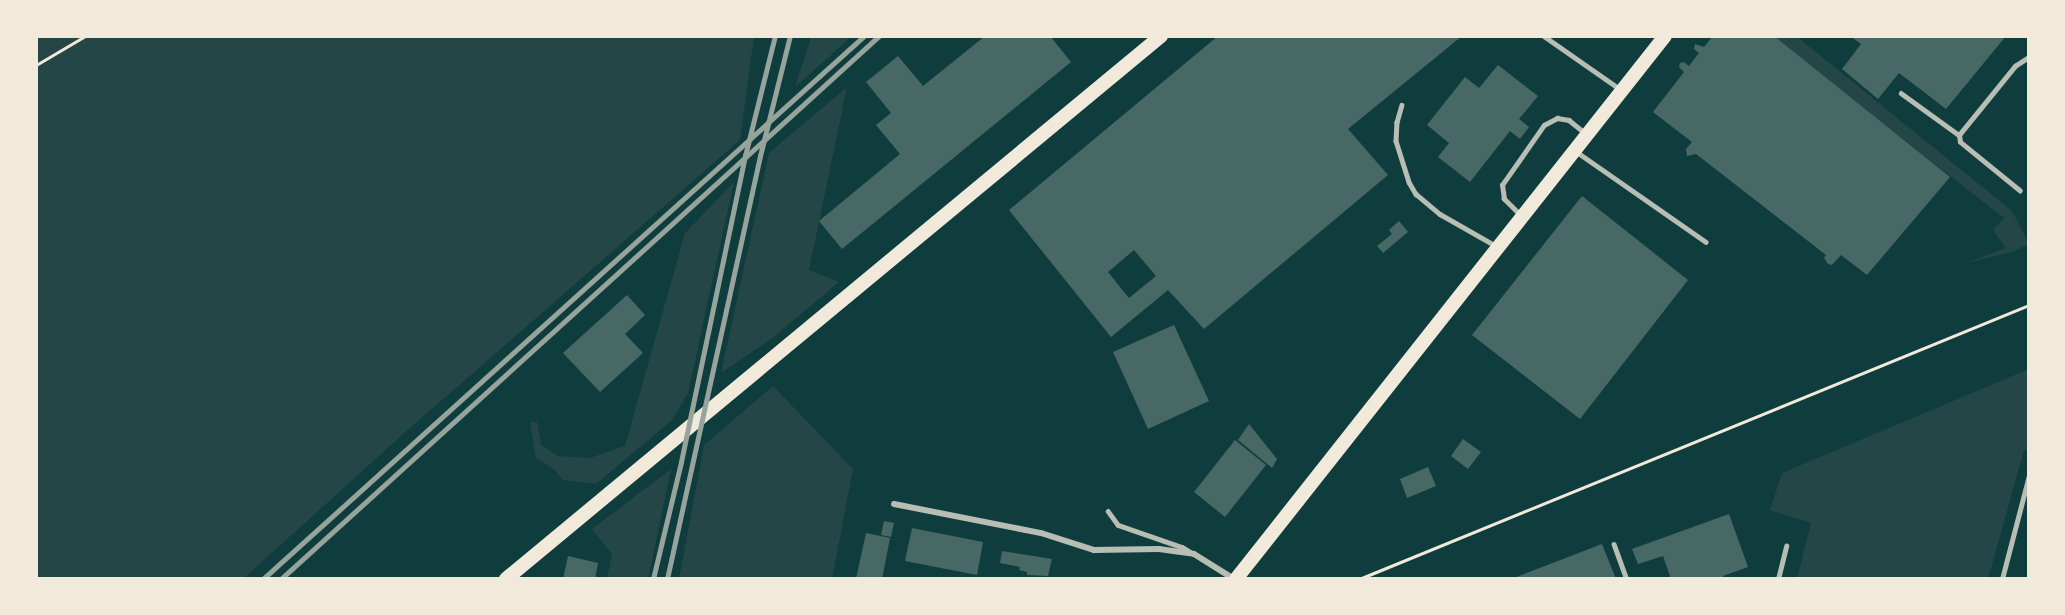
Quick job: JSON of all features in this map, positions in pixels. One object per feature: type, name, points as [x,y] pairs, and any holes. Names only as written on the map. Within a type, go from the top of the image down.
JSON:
[{"type":"main road","points":[[508,578],[1161,36]]},
{"type":"main road","points":[[1235,579],[1665,36]]},
{"type":"street","points":[[894,504],[1041,533],[1095,549],[1159,549],[1194,554],[1235,579]]},
{"type":"lane","points":[[1544,36],[1622,91]]},
{"type":"lane","points":[[1959,135],[2015,66],[2029,57]]},
{"type":"lane","points":[[1901,93],[1959,135],[1960,142],[2020,191]]},
{"type":"lane","points":[[1402,105],[1397,122],[1396,141],[1404,170],[1416,194],[1440,214],[1498,247]]},
{"type":"lane","points":[[1522,217],[1504,199],[1502,185],[1544,124],[1557,118],[1569,120],[1587,135]]},
{"type":"lane","points":[[1575,151],[1706,242]]},
{"type":"lane","points":[[2002,579],[2029,475]]},
{"type":"lane","points":[[1108,511],[1118,525],[1182,547],[1194,554]]},
{"type":"lane","points":[[1614,544],[1627,579]]},
{"type":"lane","points":[[1778,579],[1786,546]]},
{"type":"path","points":[[36,65],[85,36]]},
{"type":"path","points":[[1359,579],[1575,493],[2029,305]]},
{"type":"shaded area","points":[[36,36],[754,36],[740,140],[402,435],[243,579],[36,579]]},
{"type":"shaded area","points":[[811,36],[852,36],[795,87],[809,44]]},
{"type":"shaded area","points":[[1771,36],[1796,36],[2012,211],[2029,244],[2012,252],[1966,263],[2006,248],[1993,230],[2004,218]]},
{"type":"shaded area","points":[[847,87],[809,270],[839,282],[771,339],[721,373],[769,153]]},
{"type":"shaded area","points":[[734,182],[688,393],[672,420],[596,484],[563,480],[555,470],[536,458],[530,422],[537,422],[541,445],[558,456],[590,458],[625,446],[685,233]]},
{"type":"shaded area","points":[[2029,369],[2029,451],[2024,450],[1988,579],[1797,579],[1811,523],[1770,510],[1782,473]]},
{"type":"shaded area","points":[[773,386],[853,469],[832,579],[679,579],[704,445]]},
{"type":"shaded area","points":[[671,469],[648,579],[607,579],[612,554],[592,529]]},
{"type":"building","points":[[985,36],[1050,36],[1071,62],[842,249],[819,221],[900,154],[876,125],[891,113],[866,82],[898,56],[923,86]]},
{"type":"building","points":[[1218,36],[1462,36],[1348,129],[1388,175],[1204,329],[1168,290],[1111,337],[1009,210]],"holes":[[[1134,250],[1156,276],[1129,298],[1108,272]]]},
{"type":"building","points":[[1713,36],[1774,36],[1950,177],[1867,275],[1841,255],[1832,265],[1828,264],[1824,258],[1826,255],[1696,154],[1687,156],[1686,149],[1692,142],[1653,112],[1684,72],[1679,67],[1680,63],[1684,62],[1689,66],[1699,53],[1694,49],[1695,44],[1704,47]]},
{"type":"building","points":[[1850,36],[2006,36],[1946,109],[1899,73],[1878,99],[1842,69],[1861,44]]},
{"type":"building","points":[[1498,65],[1538,96],[1519,119],[1529,127],[1520,139],[1510,131],[1470,182],[1438,157],[1449,143],[1427,125],[1465,77],[1479,88]]},
{"type":"building","points":[[1582,196],[1688,280],[1580,419],[1472,335]]},
{"type":"building","points":[[1399,221],[1408,232],[1383,253],[1377,246],[1392,234],[1389,230]]},
{"type":"building","points":[[627,295],[645,315],[625,334],[643,353],[600,392],[563,353]]},
{"type":"building","points":[[1174,325],[1209,401],[1148,429],[1113,352]]},
{"type":"building","points":[[1249,424],[1277,459],[1272,468],[1238,440]]},
{"type":"building","points":[[1463,439],[1481,452],[1468,469],[1451,456]]},
{"type":"building","points":[[1235,440],[1266,465],[1225,517],[1194,492]]},
{"type":"building","points":[[1428,467],[1436,486],[1407,498],[1400,479]]},
{"type":"building","points":[[1729,514],[1748,567],[1723,576],[1724,579],[1671,579],[1663,556],[1638,564],[1632,549]]},
{"type":"building","points":[[884,521],[894,523],[891,537],[881,535]]},
{"type":"building","points":[[912,528],[983,542],[977,575],[905,561]]},
{"type":"building","points":[[866,533],[890,538],[882,579],[856,579]]},
{"type":"building","points":[[1602,544],[1616,579],[1511,579]]},
{"type":"building","points":[[1002,551],[1052,559],[1048,576],[1027,575],[1027,572],[1019,570],[1020,567],[1000,563]]},
{"type":"building","points":[[568,556],[598,563],[595,579],[563,579]]},
{"type":"railway","points":[[653,579],[681,462],[745,156],[775,36]]},
{"type":"railway","points":[[667,579],[760,156],[790,36]]},
{"type":"railway","points":[[263,579],[864,36]]},
{"type":"railway","points":[[281,579],[879,36]]}]
